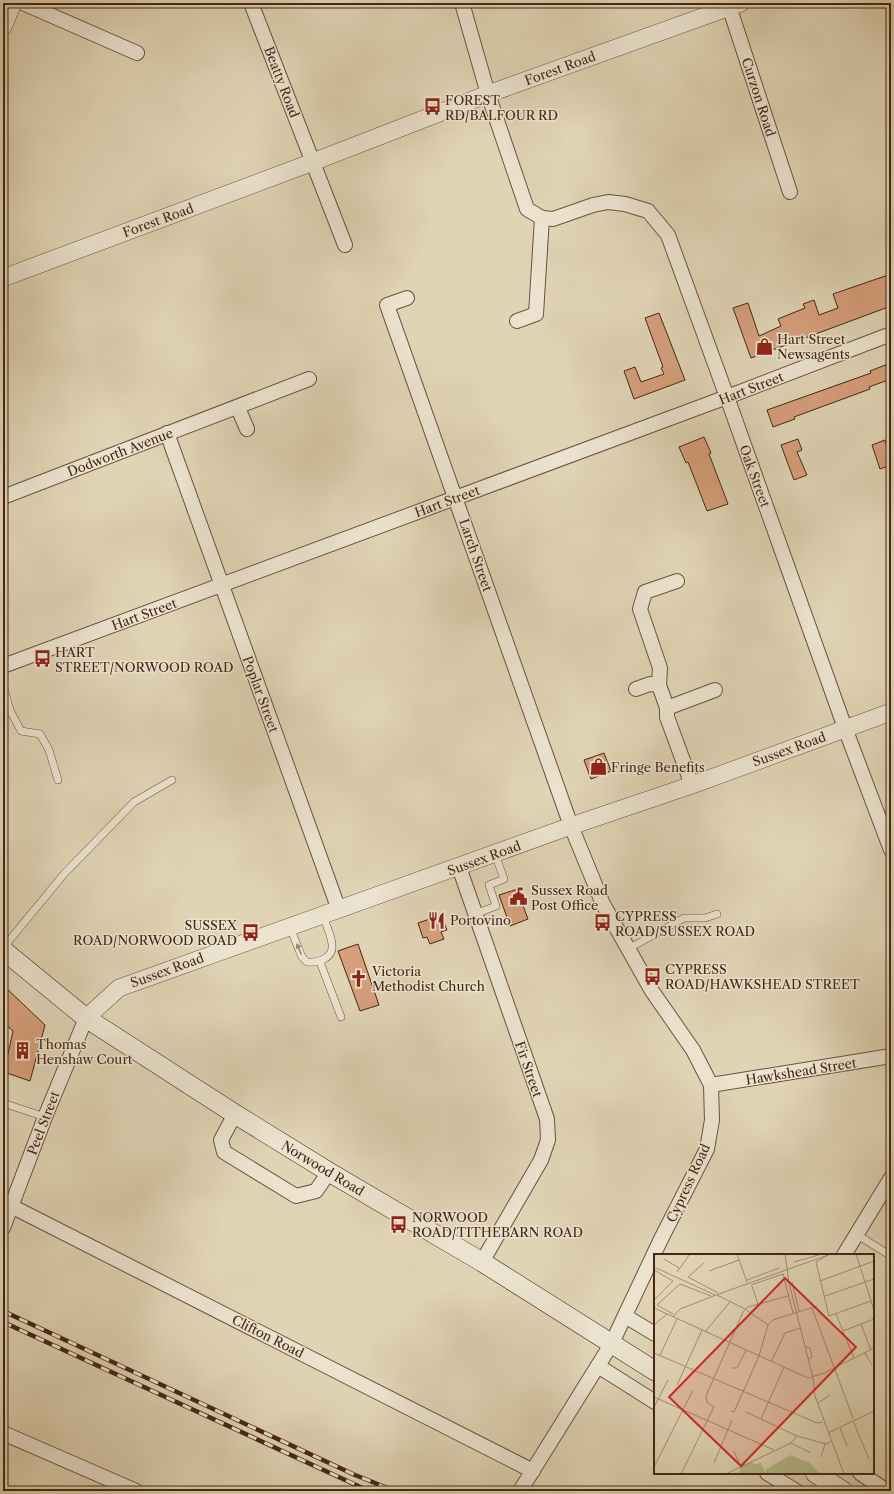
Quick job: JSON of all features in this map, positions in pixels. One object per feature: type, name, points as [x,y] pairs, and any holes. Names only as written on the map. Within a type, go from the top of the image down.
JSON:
[{"type":"main road","name":"Norwood Road","points":[[3,949],[86,1018],[328,1172],[482,1262],[654,1370]]},
{"type":"main road","points":[[817,1474],[843,1491]]},
{"type":"street","points":[[3,27],[13,3]]},
{"type":"street","points":[[23,3],[137,53]]},
{"type":"street","name":"Beatty Road","points":[[251,3],[313,162]]},
{"type":"street","points":[[462,3],[488,94],[527,209],[542,218],[536,314],[517,321]]},
{"type":"street","name":"Forest Road","points":[[3,278],[313,162],[488,94],[733,4]]},
{"type":"street","name":"Curzon Road","points":[[733,4],[790,192]]},
{"type":"street","points":[[313,162],[345,245]]},
{"type":"street","name":"Oak Street","points":[[542,218],[553,219],[593,205],[608,202],[625,204],[648,211],[668,235],[845,728],[891,850]]},
{"type":"street","name":"Larch Street","points":[[407,298],[387,306],[572,826]]},
{"type":"street","name":"Hart Street","points":[[3,666],[727,397],[891,334]]},
{"type":"street","name":"Dodworth Avenue","points":[[3,497],[168,433],[238,408],[309,379]]},
{"type":"street","points":[[238,408],[247,429]]},
{"type":"street","name":"Poplar Street","points":[[168,433],[339,910]]},
{"type":"street","points":[[677,581],[645,592],[640,609],[660,668],[659,685],[667,708],[667,717],[692,785]]},
{"type":"street","points":[[636,689],[650,684],[659,685]]},
{"type":"street","points":[[667,708],[715,690]]},
{"type":"street","name":"Sussex Road","points":[[86,1018],[119,988],[495,853],[692,785],[891,712]]},
{"type":"street","name":"Cypress Road","points":[[520,1491],[612,1344],[661,1239],[707,1149],[712,1120],[711,1085],[693,1050],[652,991],[603,904],[572,826]]},
{"type":"street","name":"Fir Street","points":[[459,867],[547,1119],[548,1140],[541,1160],[482,1262]]},
{"type":"street","name":"Peel Street","points":[[3,1228],[7,1204],[86,1018]]},
{"type":"street","name":"Hawkshead Street","points":[[711,1085],[891,1056]]},
{"type":"street","points":[[235,1114],[221,1140],[224,1152],[296,1196],[316,1191],[328,1172]]},
{"type":"street","points":[[845,1254],[891,1178]]},
{"type":"street","name":"Clifton Road","points":[[7,1204],[533,1471]]},
{"type":"street","points":[[625,1316],[654,1333]]},
{"type":"street","points":[[598,1366],[654,1401]]},
{"type":"street","points":[[3,1433],[136,1491]]},
{"type":"street","points":[[769,1474],[796,1491]]},
{"type":"street","points":[[862,1474],[887,1491]]},
{"type":"lane","points":[[3,685],[10,710],[21,731],[40,734],[49,750],[58,780]]},
{"type":"lane","points":[[3,949],[64,874],[134,802],[172,780]]},
{"type":"lane","points":[[475,914],[496,906],[489,884],[504,879],[495,853]]},
{"type":"lane","points":[[628,949],[684,918],[705,918],[717,914]]},
{"type":"lane","points":[[290,927],[302,957],[307,962],[320,962],[326,958],[331,951],[332,945],[323,916]]},
{"type":"lane","points":[[320,962],[340,1017]]},
{"type":"lane","points":[[3,1103],[45,1117]]},
{"type":"lane","points":[[856,1234],[891,1256]]},
{"type":"building","points":[[891,274],[891,306],[751,358],[733,308],[748,303],[759,336],[781,326],[778,319],[805,308],[803,304],[814,300],[819,315],[838,308],[833,294]]},
{"type":"building","points":[[659,313],[685,380],[634,399],[624,371],[635,367],[641,382],[664,374],[661,368],[663,367],[645,318]]},
{"type":"building","points":[[888,364],[891,371],[891,379],[869,387],[870,389],[794,417],[795,419],[773,427],[767,410],[871,373],[870,371]]},
{"type":"building","points":[[704,437],[728,504],[707,511],[688,462],[686,463],[679,447]]},
{"type":"building","points":[[798,439],[802,450],[797,452],[807,475],[794,480],[781,445]]},
{"type":"building","points":[[885,440],[887,447],[891,445],[891,465],[880,469],[872,445]]},
{"type":"building","points":[[604,753],[611,771],[591,779],[584,760]]},
{"type":"building","points":[[521,888],[526,902],[522,903],[528,919],[510,926],[499,895]]},
{"type":"building","points":[[441,915],[447,930],[441,932],[444,939],[430,944],[427,937],[423,938],[418,923]]},
{"type":"building","name":"Victoria Methodist Church","points":[[358,944],[379,1005],[360,1011],[338,951]]},
{"type":"building","name":"Thomas Henshaw Court","points":[[3,985],[45,1025],[30,1081],[4,1072],[13,1031],[3,1022]]},
{"type":"railway","points":[[3,1311],[355,1475],[395,1491]]},
{"type":"railway","points":[[3,1322],[369,1491]]},
{"type":"place","name":"FOREST RD/BALFOUR RD","points":[[432,107]]},
{"type":"place","name":"Hart Street Newsagents","points":[[764,346]]},
{"type":"place","name":"HART STREET/NORWOOD ROAD","points":[[42,659]]},
{"type":"place","name":"Fringe Benefits","points":[[598,767]]},
{"type":"place","name":"Sussex Road Post Office","points":[[518,897]]},
{"type":"place","name":"Portovino","points":[[437,920]]},
{"type":"place","name":"CYPRESS ROAD/SUSSEX ROAD","points":[[602,923]]},
{"type":"place","name":"SUSSEX ROAD/NORWOOD ROAD","points":[[250,932]]},
{"type":"place","name":"CYPRESS ROAD/HAWKSHEAD STREET","points":[[652,976]]},
{"type":"place","name":"Victoria Methodist Church","points":[[359,978]]},
{"type":"place","name":"Thomas Henshaw Court","points":[[23,1051]]},
{"type":"place","name":"NORWOOD ROAD/TITHEBARN ROAD","points":[[399,1224]]}]
